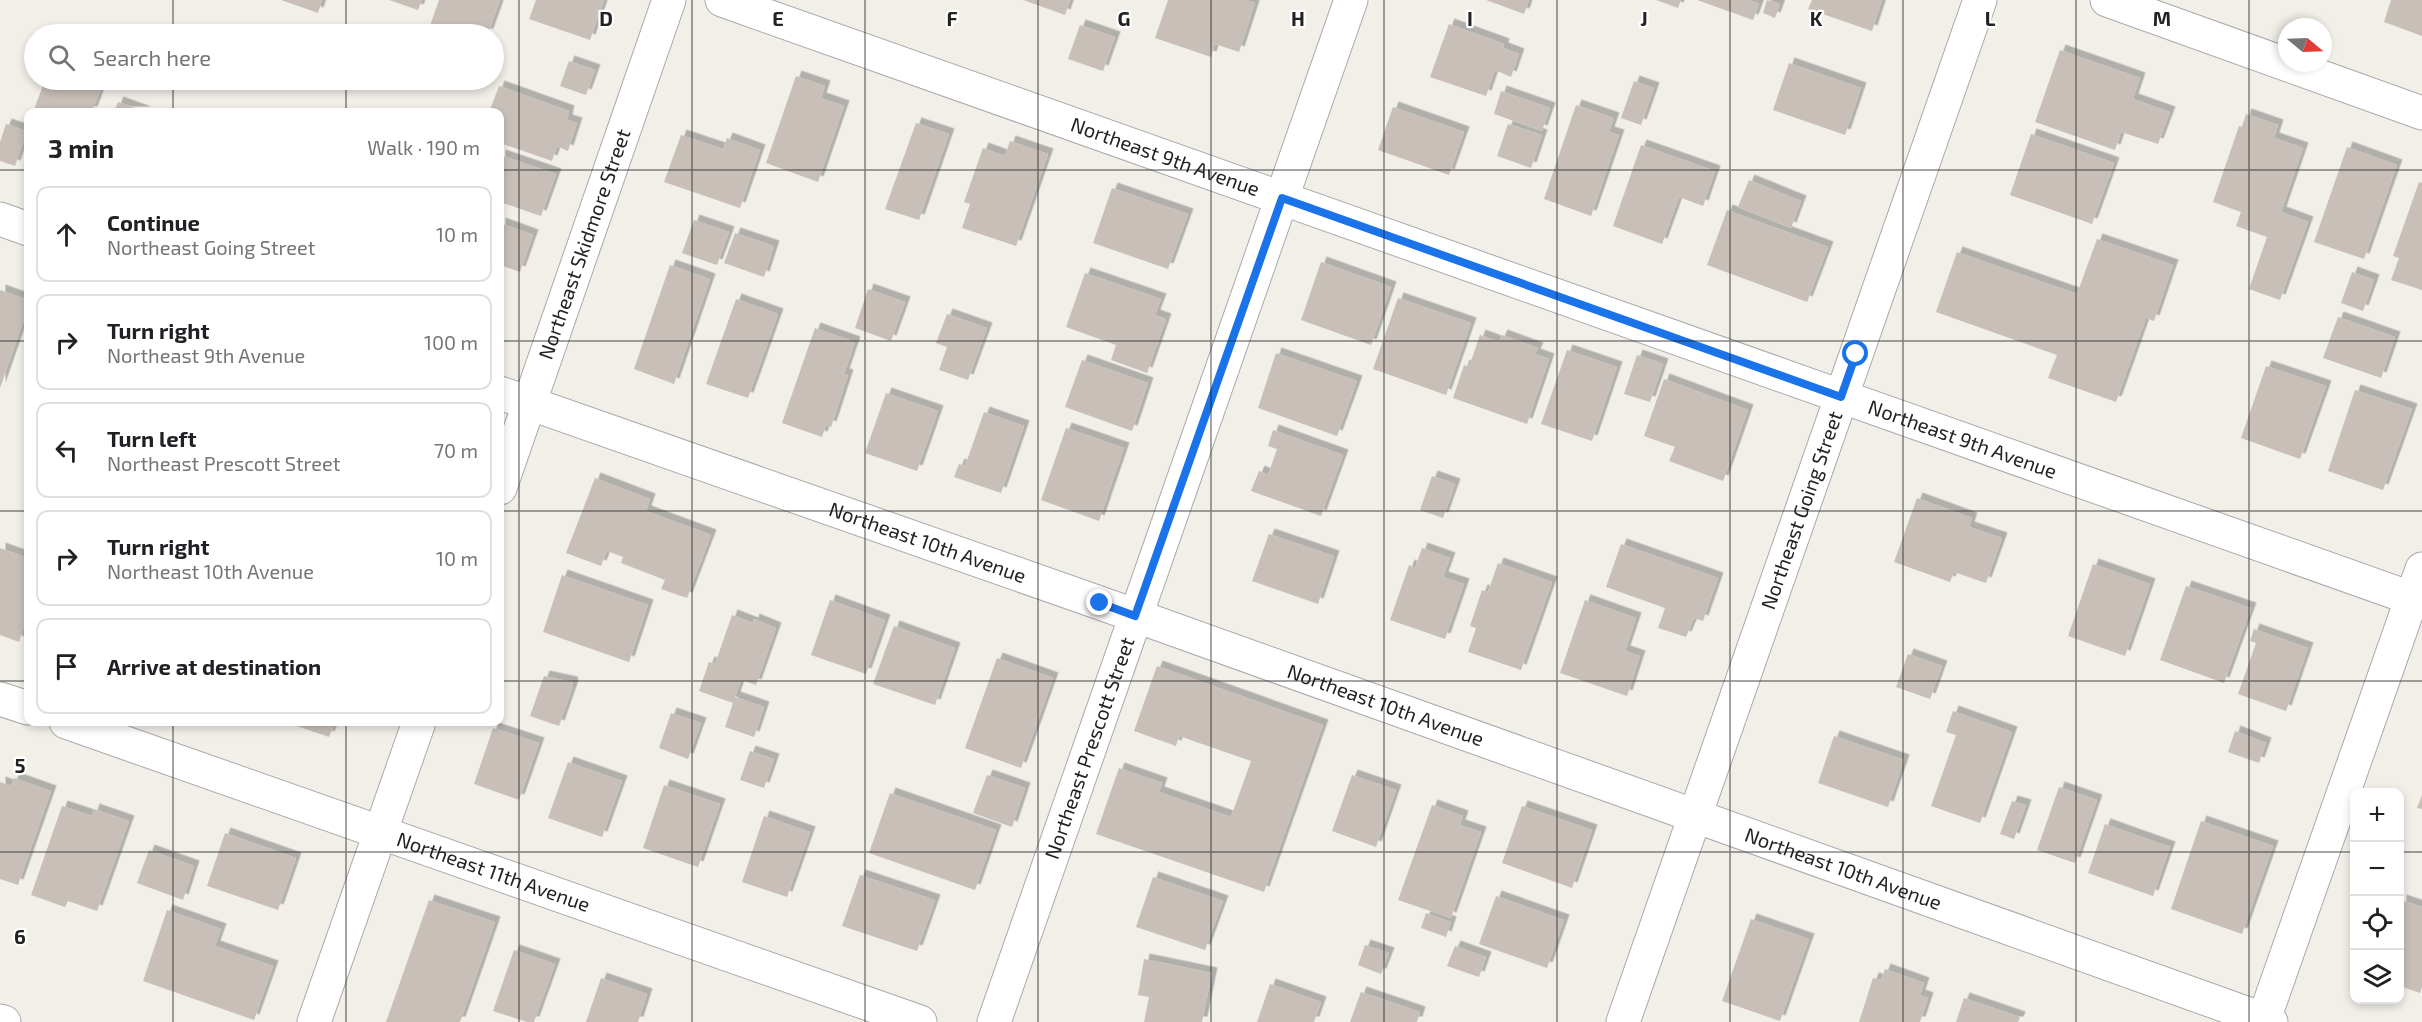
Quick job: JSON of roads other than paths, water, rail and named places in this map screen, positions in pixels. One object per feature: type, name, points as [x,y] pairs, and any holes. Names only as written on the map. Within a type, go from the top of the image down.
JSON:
[{"type":"street","name":"Northeast Skidmore Street","points":[[504,462],[514,398],[669,0]]},
{"type":"street","name":"Northeast 9th Avenue","points":[[722,0],[1841,397],[2419,590]]},
{"type":"street","name":"Northeast Prescott Street","points":[[994,1022],[1351,0]]},
{"type":"street","name":"Northeast Going Street","points":[[1623,1022],[1980,0]]},
{"type":"street","points":[[2107,0],[2422,113]]},
{"type":"street","points":[[0,219],[24,228]]},
{"type":"street","name":"Northeast 10th Avenue","points":[[514,398],[1135,616],[2266,1021]]},
{"type":"street","points":[[2266,1021],[2419,590]]},
{"type":"street","points":[[0,699],[24,707]]},
{"type":"street","name":"Northeast 11th Avenue","points":[[78,726],[920,1022]]},
{"type":"street","points":[[314,1022],[418,726]]}]
